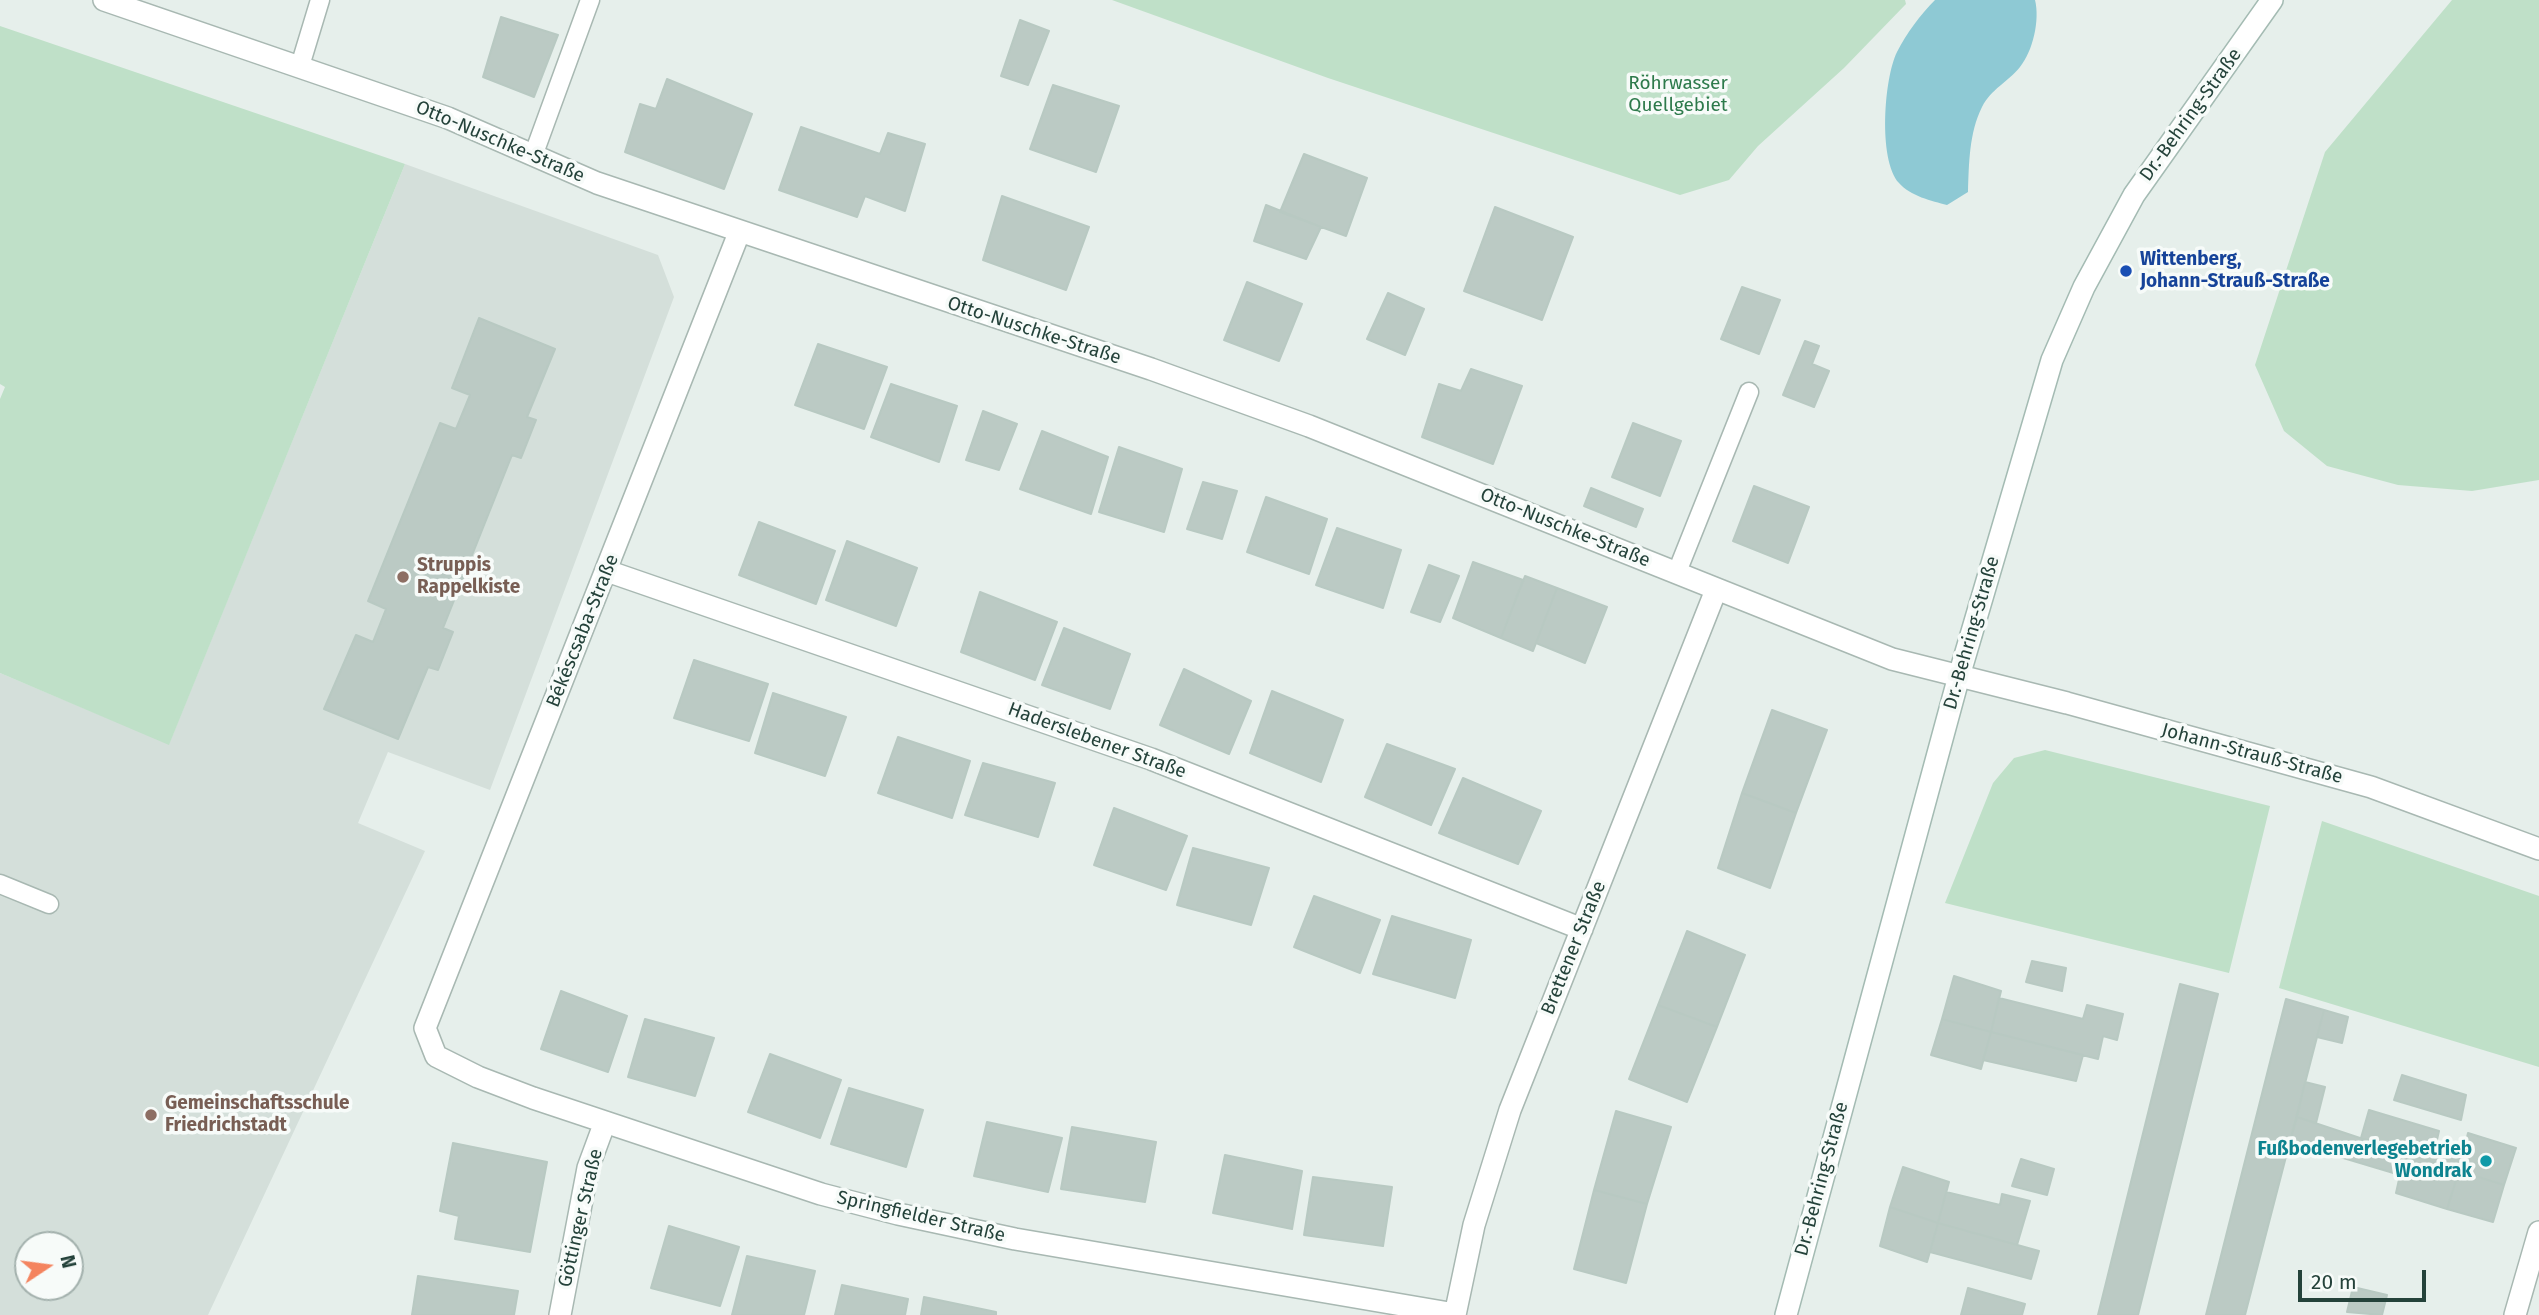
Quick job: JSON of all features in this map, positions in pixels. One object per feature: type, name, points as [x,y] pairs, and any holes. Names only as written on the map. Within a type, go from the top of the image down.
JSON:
[{"type":"street","name":"Otto-Nuschke-Straße","points":[[104,0],[448,118],[597,183],[1221,394],[1677,572],[1857,647],[1959,676]]},
{"type":"street","name":"Dr.-Behring-Straße","points":[[1786,1315],[1959,676],[2039,401],[2066,326],[2134,195],[2272,0]]},
{"type":"street","name":"Békéscsaba-Straße","points":[[425,1028],[739,233]]},
{"type":"street","name":"Haderslebener Straße","points":[[607,571],[1151,759],[1581,929]]},
{"type":"street","name":"Brettener Straße","points":[[1455,1315],[1474,1225],[1491,1164],[1716,590]]},
{"type":"street","name":"Johann-Strauß-Straße","points":[[1959,676],[2371,787],[2539,849]]},
{"type":"street","name":"Springfielder Straße","points":[[425,1028],[436,1056],[478,1077],[821,1194],[898,1214],[1028,1241],[1455,1315]]},
{"type":"street","name":"Göttinger Straße","points":[[560,1315],[588,1168],[605,1122]]},
{"type":"street","points":[[2515,1315],[2539,1232]]},
{"type":"lane","points":[[300,66],[320,0]]},
{"type":"lane","points":[[533,156],[590,0]]},
{"type":"lane","points":[[1677,572],[1749,392]]},
{"type":"lane","points":[[0,884],[49,904]]},
{"type":"shaded area","points":[[405,164],[658,255],[674,297],[490,790],[388,752],[358,823],[425,851],[208,1315],[0,1315],[0,673],[169,744]]},
{"type":"green space","name":"Röhrwasser Quellgebiet","points":[[1112,0],[1905,0],[1906,4],[1844,68],[1758,146],[1729,180],[1680,195],[1328,78]]},
{"type":"green space","points":[[2452,0],[2539,0],[2539,480],[2472,491],[2398,485],[2327,466],[2284,431],[2255,365],[2325,152]]},
{"type":"green space","points":[[0,26],[405,164],[169,745],[0,673],[0,399],[5,387],[0,384]]},
{"type":"green space","points":[[2045,750],[2270,806],[2229,973],[1945,903],[1993,783],[2014,758]]},
{"type":"green space","points":[[2322,821],[2539,896],[2539,1067],[2279,988]]},
{"type":"water","points":[[1935,0],[2035,0],[2037,17],[2025,60],[1990,95],[1974,127],[1968,192],[1947,205],[1915,195],[1899,183],[1892,172],[1886,138],[1886,99],[1892,64],[1909,31]]},
{"type":"building","points":[[501,17],[558,35],[534,97],[483,77]]},
{"type":"building","points":[[1020,20],[1049,31],[1028,85],[1001,76]]},
{"type":"building","points":[[667,79],[752,114],[724,189],[625,152],[640,104],[656,109]]},
{"type":"building","points":[[1053,85],[1119,106],[1096,172],[1030,149]]},
{"type":"building","points":[[801,127],[880,154],[888,133],[925,144],[905,211],[865,196],[857,217],[779,190]]},
{"type":"building","points":[[1304,154],[1367,178],[1346,236],[1280,212]]},
{"type":"building","points":[[1002,196],[1089,227],[1066,290],[983,260]]},
{"type":"building","points":[[1266,205],[1321,227],[1306,259],[1254,241]]},
{"type":"building","points":[[1495,207],[1573,237],[1542,320],[1464,291]]},
{"type":"building","points":[[1247,282],[1302,304],[1279,361],[1224,340]]},
{"type":"building","points":[[1742,287],[1780,300],[1759,354],[1721,339]]},
{"type":"building","points":[[1388,293],[1424,309],[1405,355],[1367,339]]},
{"type":"building","points":[[479,318],[555,349],[527,417],[536,420],[521,458],[512,455],[443,628],[453,632],[438,670],[428,667],[398,739],[324,709],[356,635],[373,642],[386,609],[368,601],[440,423],[456,429],[470,395],[452,388]]},
{"type":"building","points":[[1805,341],[1819,346],[1812,364],[1829,371],[1814,407],[1783,395]]},
{"type":"building","points":[[818,344],[887,367],[864,429],[795,405]]},
{"type":"building","points":[[1471,369],[1522,386],[1493,464],[1422,437],[1439,384],[1461,391]]},
{"type":"building","points":[[891,384],[957,406],[939,462],[871,437]]},
{"type":"building","points":[[983,411],[1017,424],[999,470],[966,460]]},
{"type":"building","points":[[1633,423],[1681,441],[1660,496],[1612,477]]},
{"type":"building","points":[[1042,431],[1108,457],[1091,514],[1020,489]]},
{"type":"building","points":[[1119,447],[1182,469],[1164,532],[1099,512]]},
{"type":"building","points":[[1203,482],[1237,491],[1222,539],[1187,529]]},
{"type":"building","points":[[1754,486],[1809,507],[1788,563],[1733,541]]},
{"type":"building","points":[[1591,488],[1643,509],[1636,527],[1584,506]]},
{"type":"building","points":[[1266,497],[1327,519],[1309,574],[1247,552]]},
{"type":"building","points":[[759,522],[835,551],[816,604],[739,575]]},
{"type":"building","points":[[1337,528],[1401,550],[1383,608],[1316,585]]},
{"type":"building","points":[[847,541],[917,568],[896,626],[826,600]]},
{"type":"building","points":[[1473,562],[1523,580],[1501,638],[1453,618]]},
{"type":"building","points":[[1429,565],[1459,576],[1440,622],[1411,612]]},
{"type":"building","points":[[1525,576],[1557,588],[1533,651],[1501,638]]},
{"type":"building","points":[[1557,588],[1607,607],[1585,663],[1536,643]]},
{"type":"building","points":[[980,592],[1057,622],[1035,680],[961,652]]},
{"type":"building","points":[[1064,628],[1130,654],[1110,709],[1042,685]]},
{"type":"building","points":[[694,660],[768,684],[749,741],[674,718]]},
{"type":"building","points":[[1184,669],[1251,701],[1229,754],[1160,725]]},
{"type":"building","points":[[1272,691],[1343,720],[1321,782],[1250,753]]},
{"type":"building","points":[[773,693],[846,717],[825,776],[755,753]]},
{"type":"building","points":[[1772,710],[1827,730],[1796,813],[1742,793]]},
{"type":"building","points":[[898,737],[970,761],[952,818],[878,793]]},
{"type":"building","points":[[1387,744],[1455,769],[1431,825],[1365,797]]},
{"type":"building","points":[[983,763],[1055,783],[1038,837],[965,815]]},
{"type":"building","points":[[1463,778],[1541,811],[1518,864],[1439,833]]},
{"type":"building","points":[[1742,793],[1796,813],[1770,888],[1718,868]]},
{"type":"building","points":[[1114,808],[1187,836],[1166,890],[1094,865]]},
{"type":"building","points":[[1193,848],[1269,868],[1251,925],[1177,905]]},
{"type":"building","points":[[1314,896],[1380,920],[1360,973],[1294,947]]},
{"type":"building","points":[[1392,916],[1471,940],[1455,998],[1373,974]]},
{"type":"building","points":[[1687,931],[1745,955],[1717,1027],[1658,1005]]},
{"type":"building","points":[[2032,961],[2066,968],[2062,991],[2026,982]]},
{"type":"building","points":[[1954,976],[2001,991],[1991,1032],[1942,1019]]},
{"type":"building","points":[[2180,984],[2218,994],[2138,1315],[2098,1315]]},
{"type":"building","points":[[561,991],[627,1016],[608,1072],[541,1049]]},
{"type":"building","points":[[1999,998],[2083,1019],[2087,1005],[2123,1014],[2117,1040],[2103,1036],[2098,1059],[1991,1032]]},
{"type":"building","points":[[2286,999],[2324,1010],[2245,1315],[2206,1315]]},
{"type":"building","points":[[1658,1005],[1717,1027],[1687,1102],[1629,1079]]},
{"type":"building","points":[[2324,1010],[2348,1017],[2342,1043],[2317,1037]]},
{"type":"building","points":[[645,1019],[714,1038],[695,1096],[628,1077]]},
{"type":"building","points":[[1942,1019],[1991,1032],[1981,1069],[1931,1055]]},
{"type":"building","points":[[1991,1032],[2083,1055],[2076,1081],[1983,1060]]},
{"type":"building","points":[[770,1054],[841,1080],[820,1138],[748,1112]]},
{"type":"building","points":[[2402,1075],[2466,1095],[2461,1120],[2394,1100]]},
{"type":"building","points":[[2305,1082],[2325,1087],[2316,1123],[2297,1117]]},
{"type":"building","points":[[849,1088],[923,1110],[906,1167],[831,1144]]},
{"type":"building","points":[[2369,1110],[2439,1131],[2436,1144],[2463,1152],[2459,1171],[2361,1138]]},
{"type":"building","points":[[1616,1111],[1671,1127],[1647,1204],[1594,1190]]},
{"type":"building","points":[[2297,1117],[2459,1171],[2447,1209],[2396,1193],[2400,1175],[2290,1142]]},
{"type":"building","points":[[987,1122],[1062,1138],[1048,1192],[974,1176]]},
{"type":"building","points":[[1072,1127],[1156,1142],[1145,1202],[1061,1189]]},
{"type":"building","name":"Fußbodenverlegebetrieb Wondrak","points":[[2468,1133],[2516,1148],[2504,1185],[2459,1171]]},
{"type":"building","points":[[453,1143],[547,1162],[530,1252],[455,1239],[459,1216],[440,1211]]},
{"type":"building","points":[[1225,1155],[1302,1171],[1292,1229],[1213,1213]]},
{"type":"building","points":[[2021,1159],[2054,1169],[2047,1195],[2012,1186]]},
{"type":"building","points":[[1903,1167],[1949,1182],[1938,1223],[1890,1207]]},
{"type":"building","points":[[2459,1171],[2504,1185],[2493,1222],[2447,1209]]},
{"type":"building","points":[[1313,1177],[1392,1187],[1383,1246],[1304,1235]]},
{"type":"building","points":[[1594,1190],[1647,1204],[1626,1283],[1574,1269]]},
{"type":"building","points":[[1946,1192],[2000,1205],[2002,1194],[2030,1201],[2017,1245],[1938,1223]]},
{"type":"building","points":[[1890,1207],[1938,1223],[1927,1262],[1880,1246]]},
{"type":"building","points":[[1938,1223],[2039,1251],[2031,1279],[1930,1252]]},
{"type":"building","points":[[669,1226],[739,1247],[720,1306],[651,1288]]},
{"type":"building","points":[[747,1256],[815,1271],[804,1315],[732,1315]]},
{"type":"building","points":[[418,1276],[518,1291],[514,1315],[412,1315]]},
{"type":"building","points":[[842,1285],[908,1299],[905,1315],[835,1315]]},
{"type":"building","points":[[2353,1287],[2387,1295],[2382,1315],[2347,1312]]},
{"type":"building","points":[[1968,1288],[2025,1304],[2022,1315],[1961,1315]]},
{"type":"building","points":[[924,1297],[996,1312],[996,1315],[921,1315]]},
{"type":"place","name":"Wittenberg, Johann-Strauß-Straße","points":[[2126,271]]},
{"type":"place","name":"Struppis Rappelkiste","points":[[403,577]]},
{"type":"place","name":"Gemeinschaftsschule Friedrichstadt","points":[[151,1115]]},
{"type":"place","name":"Fußbodenverlegebetrieb Wondrak","points":[[2486,1161]]}]
